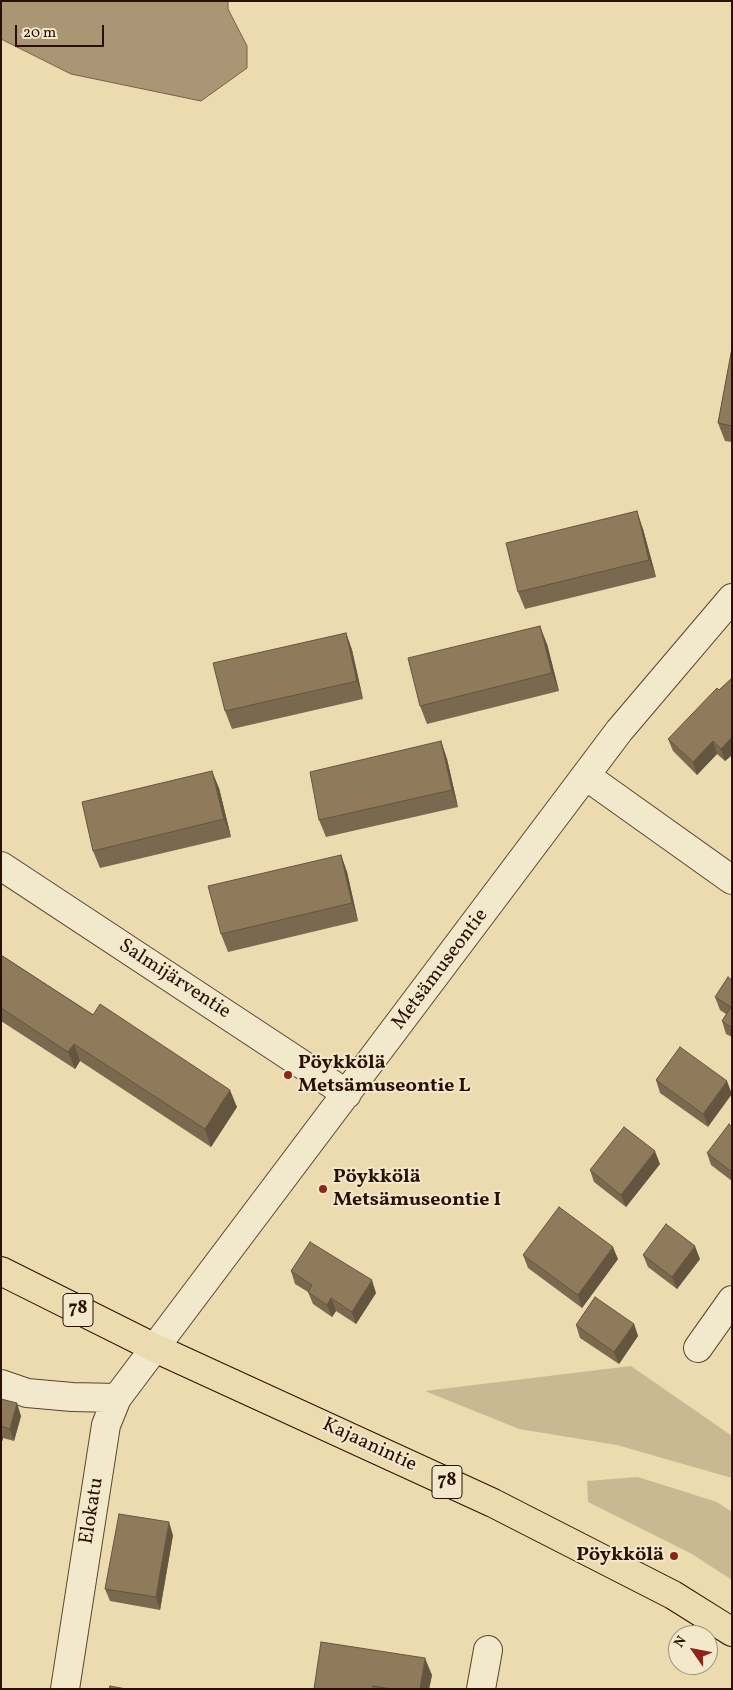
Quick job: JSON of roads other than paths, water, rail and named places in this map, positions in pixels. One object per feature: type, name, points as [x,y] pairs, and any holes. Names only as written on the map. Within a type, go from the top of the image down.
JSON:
[{"type":"main road","name":"Kajaanintie","points":[[1,1271],[155,1348],[493,1503],[673,1595],[732,1632]]},
{"type":"street","name":"Metsämuseontie","points":[[155,1348],[619,731],[732,598]]},
{"type":"street","points":[[586,776],[732,880]]},
{"type":"street","name":"Salmijärventie","points":[[1,866],[347,1094]]},
{"type":"street","points":[[698,1348],[732,1300]]},
{"type":"street","name":"Elokatu","points":[[66,1689],[106,1425],[118,1398],[155,1348]]},
{"type":"street","points":[[1,1384],[27,1393],[72,1397],[118,1398]]},
{"type":"street","points":[[481,1689],[488,1650]]},
{"type":"place","name":"Pöykkölä Metsämuseontie L","points":[[288,1075]]},
{"type":"place","name":"Pöykkölä Metsämuseontie I","points":[[323,1189]]},
{"type":"place","name":"Pöykkölä","points":[[674,1556]]}]
